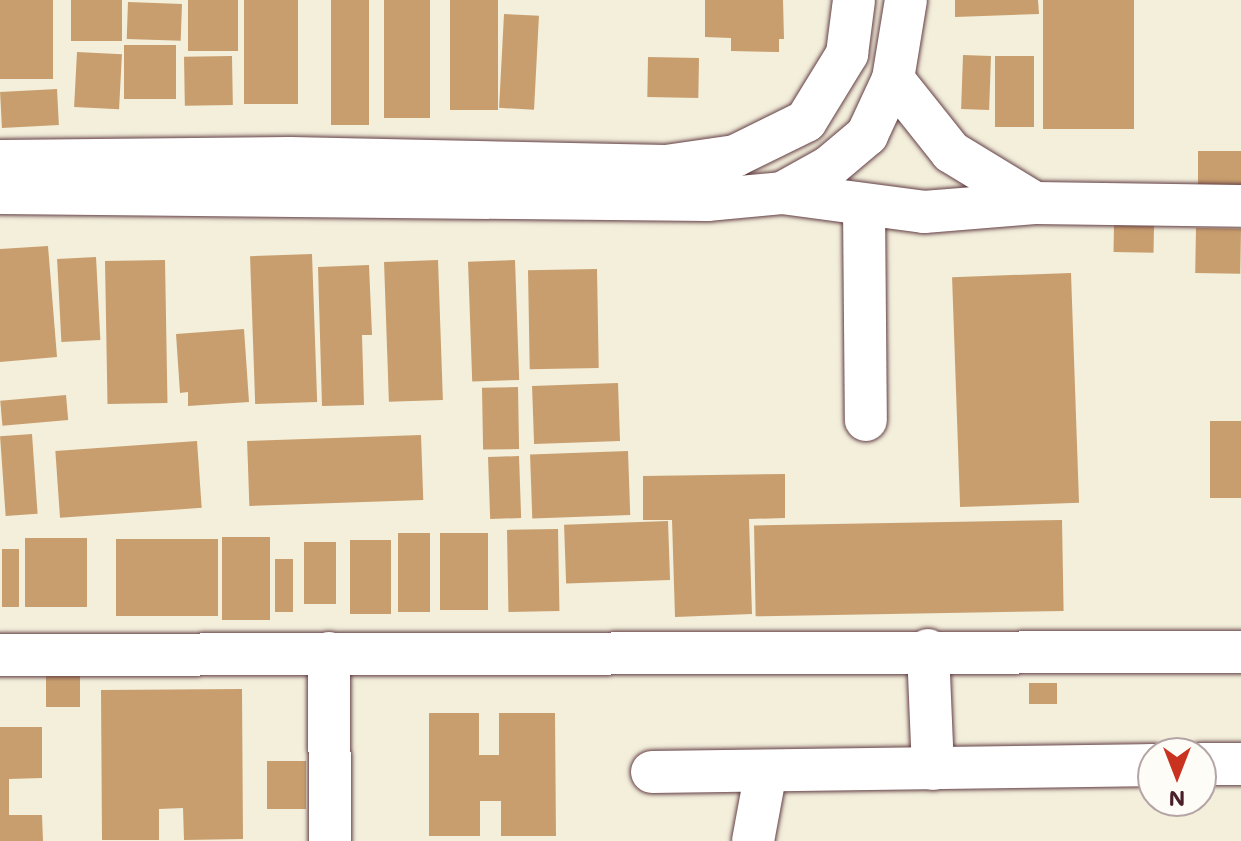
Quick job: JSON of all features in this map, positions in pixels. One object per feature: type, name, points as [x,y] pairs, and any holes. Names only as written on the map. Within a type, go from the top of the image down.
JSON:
[{"type":"street","points":[[0,161],[290,158],[666,166],[735,156],[806,121],[847,54],[854,0]]},
{"type":"street","points":[[782,193],[829,167],[867,135],[893,79],[906,0]]},
{"type":"street","points":[[893,79],[951,152],[1035,203]]},
{"type":"street","points":[[0,193],[707,200],[782,193],[864,207],[924,212],[1035,203],[1241,206]]},
{"type":"street","points":[[864,207],[866,420]]},
{"type":"street","points":[[0,655],[928,650],[1241,652]]},
{"type":"street","points":[[928,650],[933,769]]},
{"type":"street","points":[[329,653],[330,841]]},
{"type":"street","points":[[1217,764],[1241,764]]},
{"type":"street","points":[[652,772],[1137,765]]},
{"type":"street","points":[[753,841],[766,771]]},
{"type":"building","points":[[0,0],[53,0],[53,79],[0,79]]},
{"type":"building","points":[[71,0],[122,0],[122,41],[71,41]]},
{"type":"building","points":[[188,0],[238,0],[238,51],[188,51]]},
{"type":"building","points":[[244,0],[298,0],[298,104],[244,104]]},
{"type":"building","points":[[331,0],[369,0],[369,125],[331,125]]},
{"type":"building","points":[[384,0],[430,0],[430,118],[384,118]]},
{"type":"building","points":[[450,0],[498,0],[498,110],[450,110]]},
{"type":"building","points":[[705,0],[783,0],[784,39],[779,39],[779,52],[731,51],[731,38],[705,37]]},
{"type":"building","points":[[955,0],[1038,0],[1039,14],[955,17]]},
{"type":"building","points":[[1043,0],[1134,0],[1134,129],[1043,129]]},
{"type":"building","points":[[128,2],[182,4],[181,41],[127,39]]},
{"type":"building","points":[[504,14],[539,16],[534,110],[499,108]]},
{"type":"building","points":[[124,45],[176,45],[176,99],[124,99]]},
{"type":"building","points":[[77,52],[122,54],[119,109],[74,107]]},
{"type":"building","points":[[963,55],[991,56],[989,110],[961,109]]},
{"type":"building","points":[[232,56],[233,105],[185,106],[184,57]]},
{"type":"building","points":[[995,56],[1034,56],[1034,127],[995,127]]},
{"type":"building","points":[[648,57],[699,58],[698,98],[647,97]]},
{"type":"building","points":[[57,89],[59,125],[2,128],[0,92]]},
{"type":"building","points":[[1198,151],[1241,151],[1241,187],[1198,187]]},
{"type":"building","points":[[1114,225],[1154,226],[1154,253],[1114,252]]},
{"type":"building","points":[[1196,228],[1241,229],[1240,274],[1195,273]]},
{"type":"building","points":[[48,246],[57,357],[0,362],[0,249]]},
{"type":"building","points":[[312,254],[317,402],[255,404],[250,256]]},
{"type":"building","points":[[96,257],[100,340],[61,342],[57,259]]},
{"type":"building","points":[[165,260],[167,403],[108,404],[105,261]]},
{"type":"building","points":[[438,260],[443,400],[389,402],[384,262]]},
{"type":"building","points":[[515,260],[519,380],[472,382],[468,262]]},
{"type":"building","points":[[369,265],[372,335],[362,335],[364,405],[322,406],[318,267]]},
{"type":"building","points":[[597,269],[599,368],[530,369],[528,270]]},
{"type":"building","points":[[1071,273],[1079,503],[960,507],[952,277]]},
{"type":"building","points":[[244,329],[249,402],[188,406],[188,392],[180,393],[176,334]]},
{"type":"building","points":[[618,383],[620,441],[534,444],[532,386]]},
{"type":"building","points":[[518,387],[519,449],[483,450],[482,388]]},
{"type":"building","points":[[66,395],[68,420],[2,426],[0,401]]},
{"type":"building","points":[[1210,421],[1241,421],[1241,498],[1210,498]]},
{"type":"building","points":[[32,434],[38,514],[6,516],[0,436]]},
{"type":"building","points":[[421,435],[423,500],[249,506],[247,441]]},
{"type":"building","points":[[197,441],[202,508],[60,518],[55,451]]},
{"type":"building","points":[[628,451],[630,515],[532,518],[530,454]]},
{"type":"building","points":[[519,456],[521,518],[490,519],[488,457]]},
{"type":"building","points":[[785,474],[785,518],[749,519],[752,614],[675,617],[672,520],[643,520],[643,476]]},
{"type":"building","points":[[1062,520],[1064,611],[756,616],[754,525]]},
{"type":"building","points":[[668,521],[670,580],[566,584],[564,525]]},
{"type":"building","points":[[558,529],[559,611],[508,612],[507,530]]},
{"type":"building","points":[[398,533],[430,533],[430,612],[398,612]]},
{"type":"building","points":[[440,533],[488,533],[488,610],[440,610]]},
{"type":"building","points":[[222,537],[270,537],[270,620],[222,620]]},
{"type":"building","points":[[25,538],[87,538],[87,607],[25,607]]},
{"type":"building","points":[[116,539],[218,539],[218,616],[116,616]]},
{"type":"building","points":[[350,540],[391,540],[391,614],[350,614]]},
{"type":"building","points":[[304,542],[336,542],[336,604],[304,604]]},
{"type":"building","points":[[2,549],[19,549],[19,607],[2,607]]},
{"type":"building","points":[[275,559],[293,559],[293,612],[275,612]]},
{"type":"building","points":[[46,673],[80,673],[80,707],[46,707]]},
{"type":"building","points":[[1029,683],[1057,683],[1057,704],[1029,704]]},
{"type":"building","points":[[242,689],[243,839],[184,840],[183,808],[159,809],[159,840],[102,840],[101,690]]},
{"type":"building","points":[[429,713],[479,713],[479,755],[499,755],[499,713],[555,713],[556,836],[501,836],[501,801],[480,801],[480,836],[429,836]]},
{"type":"building","points":[[0,727],[42,727],[42,778],[9,779],[9,815],[42,815],[43,841],[0,841]]},
{"type":"building","points":[[267,761],[306,761],[306,809],[267,809]]}]
